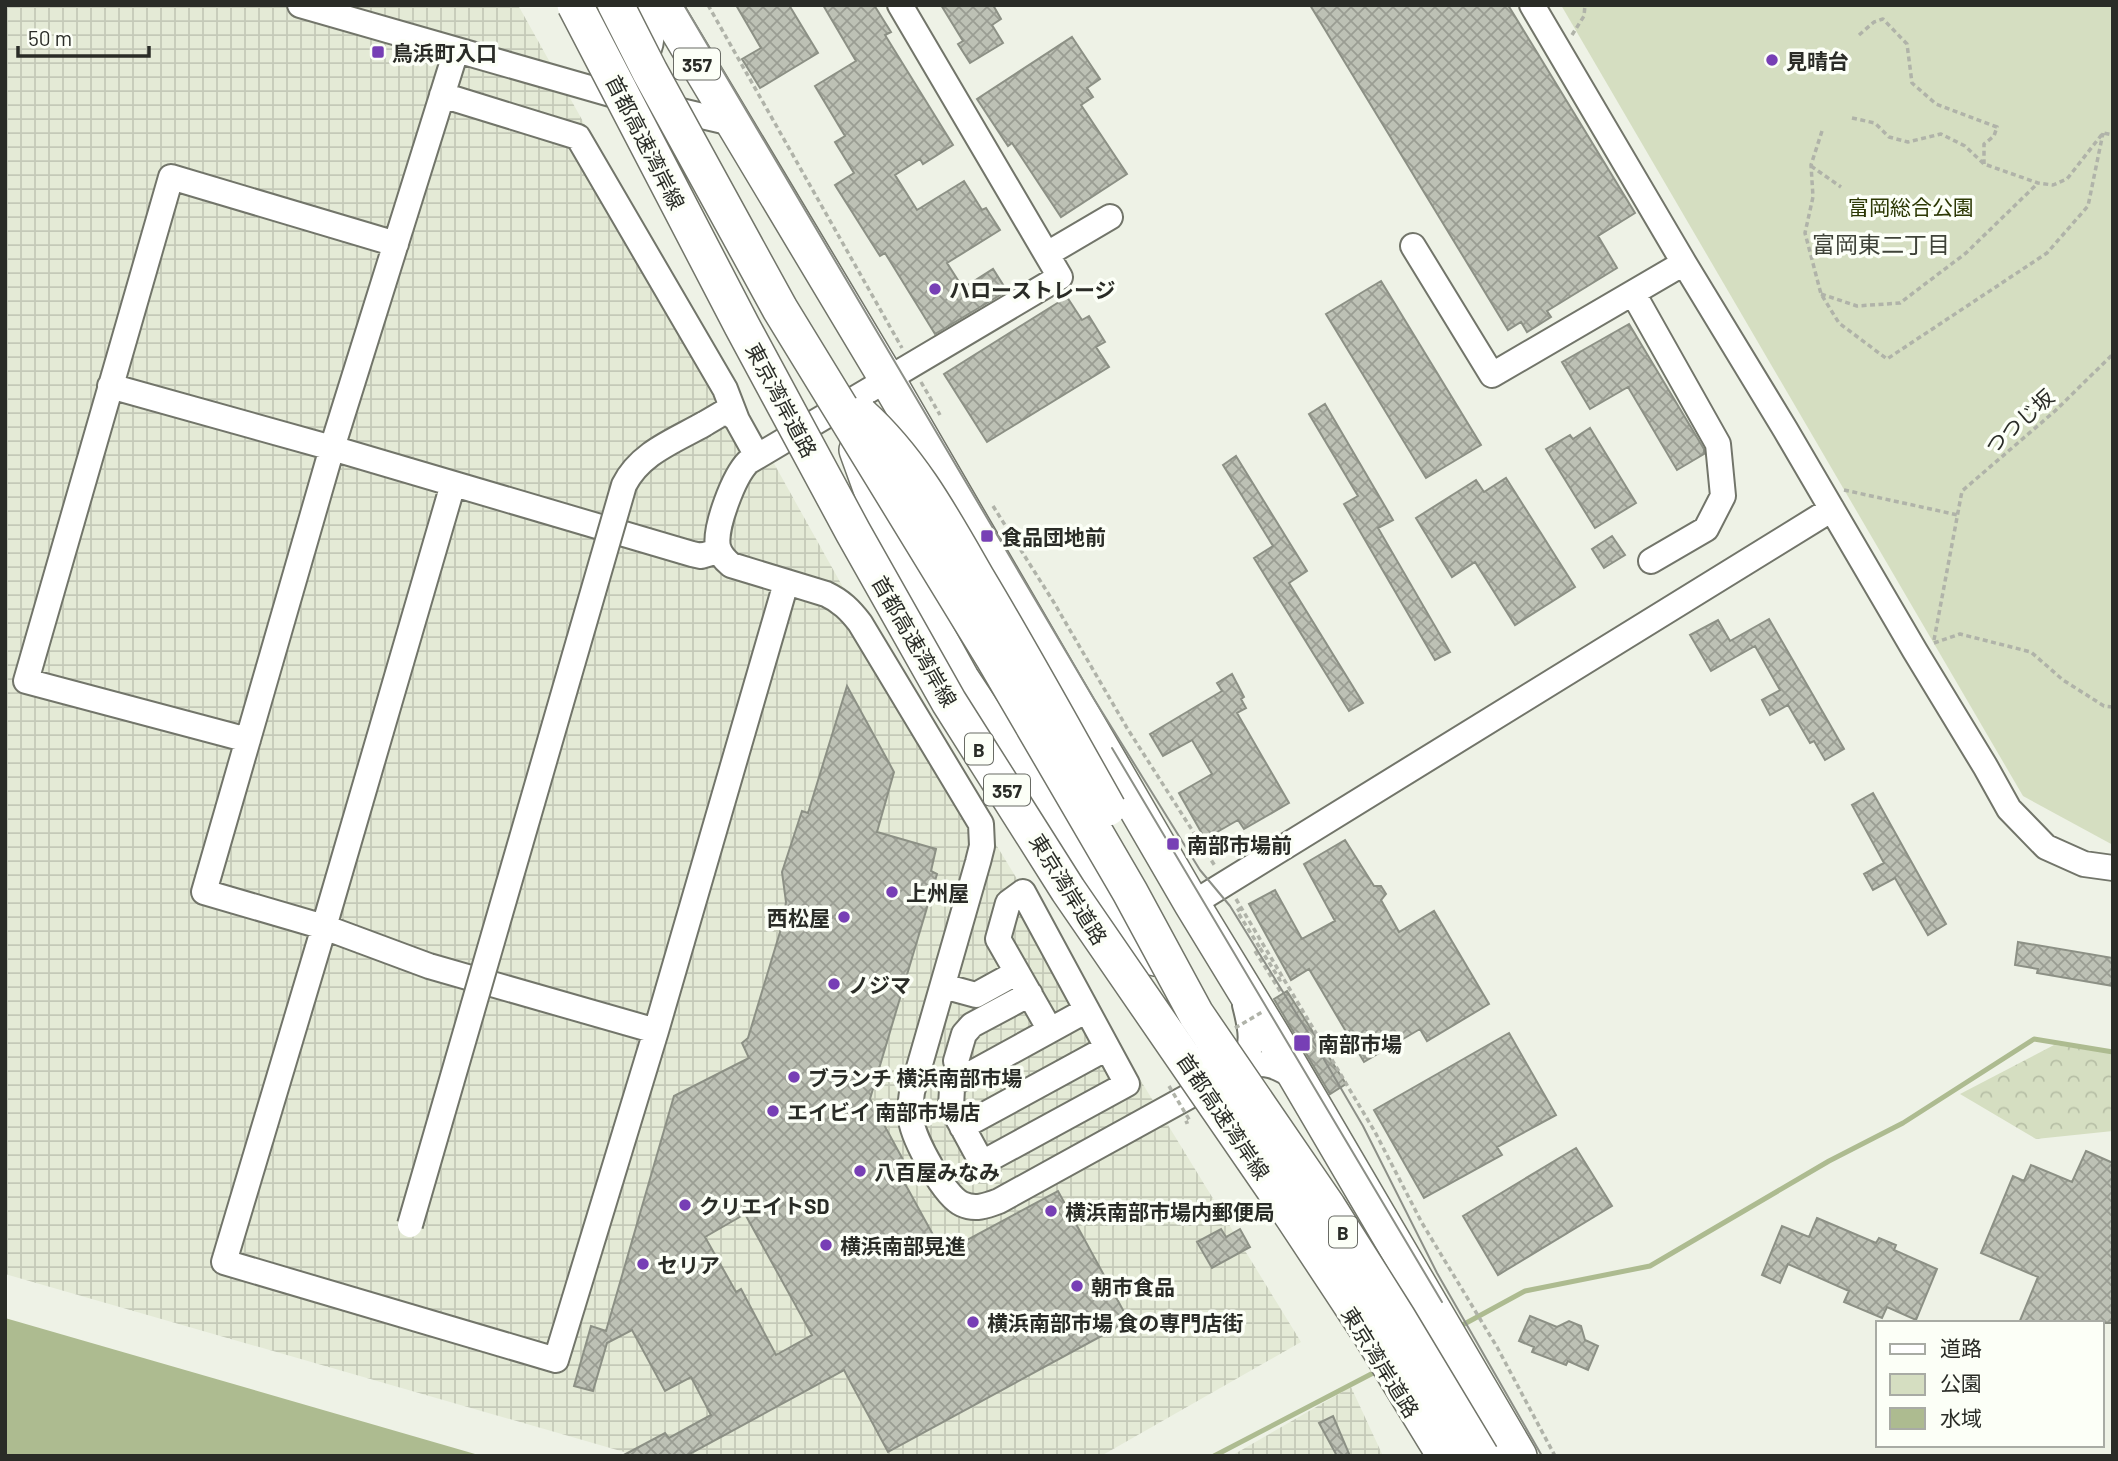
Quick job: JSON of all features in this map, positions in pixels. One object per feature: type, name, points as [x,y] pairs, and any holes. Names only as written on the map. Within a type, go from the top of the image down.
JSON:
[{"type":"highway","name":"東京湾岸道路","points":[[574,5],[798,431],[952,703],[1100,939],[1365,1335],[1439,1456]]},
{"type":"highway","name":"首都高速湾岸線","points":[[574,5],[742,326],[853,532],[949,702],[1068,890],[1371,1335],[1445,1456]]},
{"type":"highway","name":"首都高速湾岸線","points":[[616,5],[650,72],[791,327],[993,657],[1126,885],[1163,960],[1196,1014],[1328,1207],[1481,1456]]},
{"type":"highway","name":"357","points":[[663,5],[732,122],[899,372],[1192,904],[1519,1456]]},
{"type":"highway","points":[[791,327],[912,549],[1080,825],[1126,885]]},
{"type":"highway","points":[[810,360],[888,461],[914,500],[1084,782],[1126,885]]},
{"type":"highway","points":[[840,397],[876,429],[927,492],[1016,643],[1120,828],[1163,960]]},
{"type":"highway","points":[[854,444],[899,566],[961,678],[1067,839],[1118,910],[1163,960]]},
{"type":"street","points":[[300,5],[621,97],[732,122]]},
{"type":"street","points":[[621,97],[650,50],[652,28],[646,5]]},
{"type":"street","points":[[900,5],[1060,277],[757,456],[741,469],[736,477],[719,532],[718,551],[731,565],[826,594],[851,611],[981,824],[982,846],[912,1092],[910,1117],[918,1142],[947,1192],[954,1200],[975,1208],[999,1201],[1242,1068],[1262,1063],[1271,1064],[1298,1080]]},
{"type":"street","points":[[1532,5],[1832,509],[1924,647],[2009,809],[2046,847],[2084,864],[2113,868]]},
{"type":"street","points":[[456,51],[332,448],[204,892],[324,927],[429,965],[656,1031]]},
{"type":"street","points":[[442,95],[579,137],[725,389],[737,420],[757,456]]},
{"type":"street","points":[[248,740],[26,681],[171,177],[396,244]]},
{"type":"street","points":[[1047,254],[1110,217]]},
{"type":"street","points":[[1413,246],[1492,376],[1684,263]]},
{"type":"street","points":[[1633,293],[1718,444],[1723,496],[1706,529],[1651,561]]},
{"type":"street","points":[[110,386],[692,554],[718,551]]},
{"type":"street","points":[[410,1225],[624,485],[631,471],[642,460],[704,424],[725,413],[737,420]]},
{"type":"street","points":[[453,484],[224,1262],[556,1360],[656,1031],[786,583]]},
{"type":"street","points":[[1192,904],[1832,509]]},
{"type":"street","points":[[1050,1030],[1001,946],[998,935],[1008,902],[1023,892],[1087,1010],[1107,1048],[1127,1084],[982,1163],[951,1102],[953,1086],[964,1077],[1087,1010]]},
{"type":"street","points":[[1239,981],[1252,1031],[1251,1049],[1242,1068]]},
{"type":"street","points":[[940,997],[965,1014],[1023,983]]},
{"type":"street","points":[[964,1077],[956,1061],[965,1030],[1023,983]]},
{"type":"street","points":[[962,1127],[1107,1048]]},
{"type":"path","points":[[708,5],[899,372],[945,424]]},
{"type":"path","points":[[1559,50],[1576,30],[1584,16],[1585,5]]},
{"type":"path","points":[[1859,35],[1874,22],[1883,19],[1907,44],[1912,83],[1936,104],[1997,127],[1994,136],[1984,144],[1984,164]]},
{"type":"path","points":[[1852,118],[1875,123],[1888,137],[1908,142],[1941,134],[1965,146],[1984,164],[2038,183],[2053,185],[2067,179],[2103,133]]},
{"type":"path","points":[[1822,131],[1811,165],[1813,197],[1805,233],[1821,294],[1839,323],[1887,359],[2047,253],[2088,206],[2103,133]]},
{"type":"path","points":[[2103,133],[2113,135]]},
{"type":"path","points":[[1811,165],[1841,187]]},
{"type":"path","points":[[1821,294],[1857,306],[1900,303],[1966,253],[2038,183]]},
{"type":"path","name":"つつじ坂","points":[[1924,647],[1962,491],[2055,411],[2113,354]]},
{"type":"path","points":[[1818,484],[1958,515]]},
{"type":"path","points":[[993,506],[1284,977],[1376,1132],[1422,1223],[1497,1347],[1555,1456]]},
{"type":"path","points":[[1924,647],[1960,634],[2031,652],[2063,680],[2104,706],[2113,706]]},
{"type":"path","points":[[1241,908],[1237,911],[1260,948],[1280,980],[1284,977]]},
{"type":"path","points":[[1260,948],[1255,951],[1282,994]]},
{"type":"shaded area","points":[[5,5],[518,5],[892,675],[1301,1342],[1101,1456],[638,1456],[5,1274]]},
{"type":"shaded area","points":[[1351,1387],[1383,1456],[1231,1456]]},
{"type":"green space","name":"富岡総合公園","points":[[1561,5],[2113,5],[2113,845],[2023,796]]},
{"type":"green space","points":[[2054,1045],[2113,1053],[2113,1131],[2036,1139],[1960,1094]]},
{"type":"water","points":[[5,1318],[482,1456],[5,1456]]},
{"type":"building","points":[[736,5],[789,5],[818,53],[760,88],[742,59],[761,48]]},
{"type":"building","points":[[823,5],[874,5],[891,32],[885,35],[953,145],[923,164],[920,159],[895,175],[917,210],[964,181],[982,210],[986,208],[1000,230],[947,263],[963,288],[993,269],[1007,291],[935,334],[885,253],[880,256],[835,185],[854,173],[835,142],[845,136],[815,86],[856,61]]},
{"type":"building","points":[[941,5],[993,5],[1001,19],[992,25],[1003,43],[970,63],[958,44],[963,41]]},
{"type":"building","points":[[1310,5],[1508,5],[1635,213],[1598,236],[1617,268],[1547,311],[1551,317],[1527,332],[1521,322],[1508,330]]},
{"type":"building","points":[[1072,37],[1100,79],[1087,88],[1093,97],[1081,105],[1127,174],[1061,217],[1012,143],[1008,146],[977,99]]},
{"type":"building","points":[[1381,281],[1481,445],[1426,478],[1326,314]]},
{"type":"building","points":[[1067,297],[1082,320],[1089,316],[1105,342],[1096,347],[1109,367],[987,442],[944,374]]},
{"type":"building","points":[[1629,324],[1704,449],[1704,454],[1677,470],[1628,387],[1590,409],[1562,362]]},
{"type":"building","points":[[1325,404],[1393,520],[1378,528],[1450,652],[1435,660],[1344,504],[1358,496],[1309,414]]},
{"type":"building","points":[[1590,428],[1636,503],[1595,528],[1546,449],[1570,435],[1573,439]]},
{"type":"building","points":[[1236,456],[1307,571],[1289,583],[1363,703],[1349,711],[1254,558],[1273,546],[1223,465]]},
{"type":"building","points":[[1506,478],[1575,587],[1515,625],[1475,562],[1452,577],[1416,518],[1476,480],[1484,492]]},
{"type":"building","points":[[1612,536],[1625,555],[1604,568],[1592,549]]},
{"type":"building","points":[[1769,619],[1844,749],[1825,760],[1814,741],[1810,743],[1788,705],[1770,715],[1762,700],[1780,690],[1755,646],[1711,671],[1690,635],[1718,620],[1730,641]]},
{"type":"building","points":[[1232,674],[1244,697],[1241,699],[1246,708],[1237,713],[1289,803],[1244,829],[1238,820],[1205,839],[1179,793],[1212,774],[1192,740],[1163,756],[1150,734],[1222,691],[1217,683]]},
{"type":"building","points":[[847,686],[894,772],[877,832],[936,849],[931,871],[937,874],[870,1099],[907,1167],[898,1171],[943,1253],[1058,1191],[1129,1321],[888,1452],[844,1370],[686,1456],[622,1456],[665,1433],[669,1438],[711,1415],[691,1377],[665,1391],[632,1330],[607,1343],[593,1391],[574,1386],[591,1326],[606,1331],[674,1096],[749,1058],[742,1043],[748,1038],[783,922],[786,902],[782,872],[802,811],[808,813]],"holes":[[[745,1214],[812,1335],[776,1355],[741,1289],[736,1292],[705,1237]]]},
{"type":"building","points":[[1873,793],[1946,924],[1928,935],[1895,878],[1873,890],[1864,874],[1884,863],[1852,805]]},
{"type":"building","points":[[1345,840],[1374,886],[1381,886],[1386,894],[1381,900],[1399,932],[1434,911],[1489,1004],[1427,1041],[1420,1029],[1364,1062],[1309,969],[1291,980],[1249,904],[1275,890],[1302,939],[1335,921],[1304,864]]},
{"type":"building","points":[[2018,942],[2113,958],[2113,986],[2037,973],[2038,969],[2015,965]]},
{"type":"building","points":[[1287,991],[1346,1084],[1330,1094],[1274,999]]},
{"type":"building","points":[[1509,1033],[1556,1115],[1497,1147],[1502,1155],[1424,1198],[1374,1110]]},
{"type":"building","points":[[1576,1148],[1612,1206],[1498,1275],[1463,1216]]},
{"type":"building","points":[[2086,1151],[2113,1163],[2113,1323],[2020,1321],[2038,1277],[1981,1253],[2013,1176],[2024,1181],[2031,1165],[2072,1182]]},
{"type":"building","points":[[1817,1218],[1876,1243],[1879,1238],[1896,1245],[1894,1250],[1937,1269],[1916,1320],[1887,1307],[1882,1318],[1844,1302],[1849,1291],[1788,1264],[1780,1283],[1762,1275],[1782,1226],[1809,1237]]},
{"type":"building","points":[[1221,1229],[1226,1237],[1240,1229],[1250,1247],[1212,1268],[1197,1242]]},
{"type":"building","points":[[1530,1316],[1557,1327],[1569,1321],[1581,1326],[1585,1340],[1598,1346],[1588,1370],[1568,1361],[1566,1365],[1532,1352],[1534,1347],[1519,1341]]},
{"type":"building","points":[[1333,1416],[1350,1456],[1337,1456],[1319,1423]]},
{"type":"waterway","points":[[1457,1328],[1525,1291],[1650,1266],[1829,1161],[1903,1123],[2034,1039],[2113,1052]]},
{"type":"waterway","points":[[1214,1456],[1377,1371]]},
{"type":"tram line","points":[[684,5],[1094,699],[1200,870],[1230,906],[1312,1039],[1363,1126],[1437,1273],[1542,1456]]},
{"type":"tram line","points":[[1112,748],[1442,1302]]},
{"type":"place","name":"鳥浜町入口","points":[[378,52]]},
{"type":"place","name":"見晴台","points":[[1772,60]]},
{"type":"place","name":"ハローストレージ","points":[[935,289]]},
{"type":"place","name":"食品団地前","points":[[987,536]]},
{"type":"place","name":"南部市場前","points":[[1173,844]]},
{"type":"place","name":"上州屋","points":[[892,892]]},
{"type":"place","name":"西松屋","points":[[844,917]]},
{"type":"place","name":"ノジマ","points":[[834,984]]},
{"type":"place","name":"南部市場","points":[[1302,1043]]},
{"type":"place","name":"ブランチ 横浜南部市場","points":[[794,1077]]},
{"type":"place","name":"エイビイ 南部市場店","points":[[773,1111]]},
{"type":"place","name":"八百屋みなみ","points":[[860,1171]]},
{"type":"place","name":"クリエイトSD","points":[[685,1205]]},
{"type":"place","name":"横浜南部市場内郵便局","points":[[1051,1211]]},
{"type":"place","name":"横浜南部晃進","points":[[826,1245]]},
{"type":"place","name":"セリア","points":[[643,1264]]},
{"type":"place","name":"朝市食品","points":[[1077,1286]]},
{"type":"place","name":"横浜南部市場 食の専門店街","points":[[973,1322]]},
{"type":"district","name":"富岡東二丁目","points":[[1881,244]]}]
